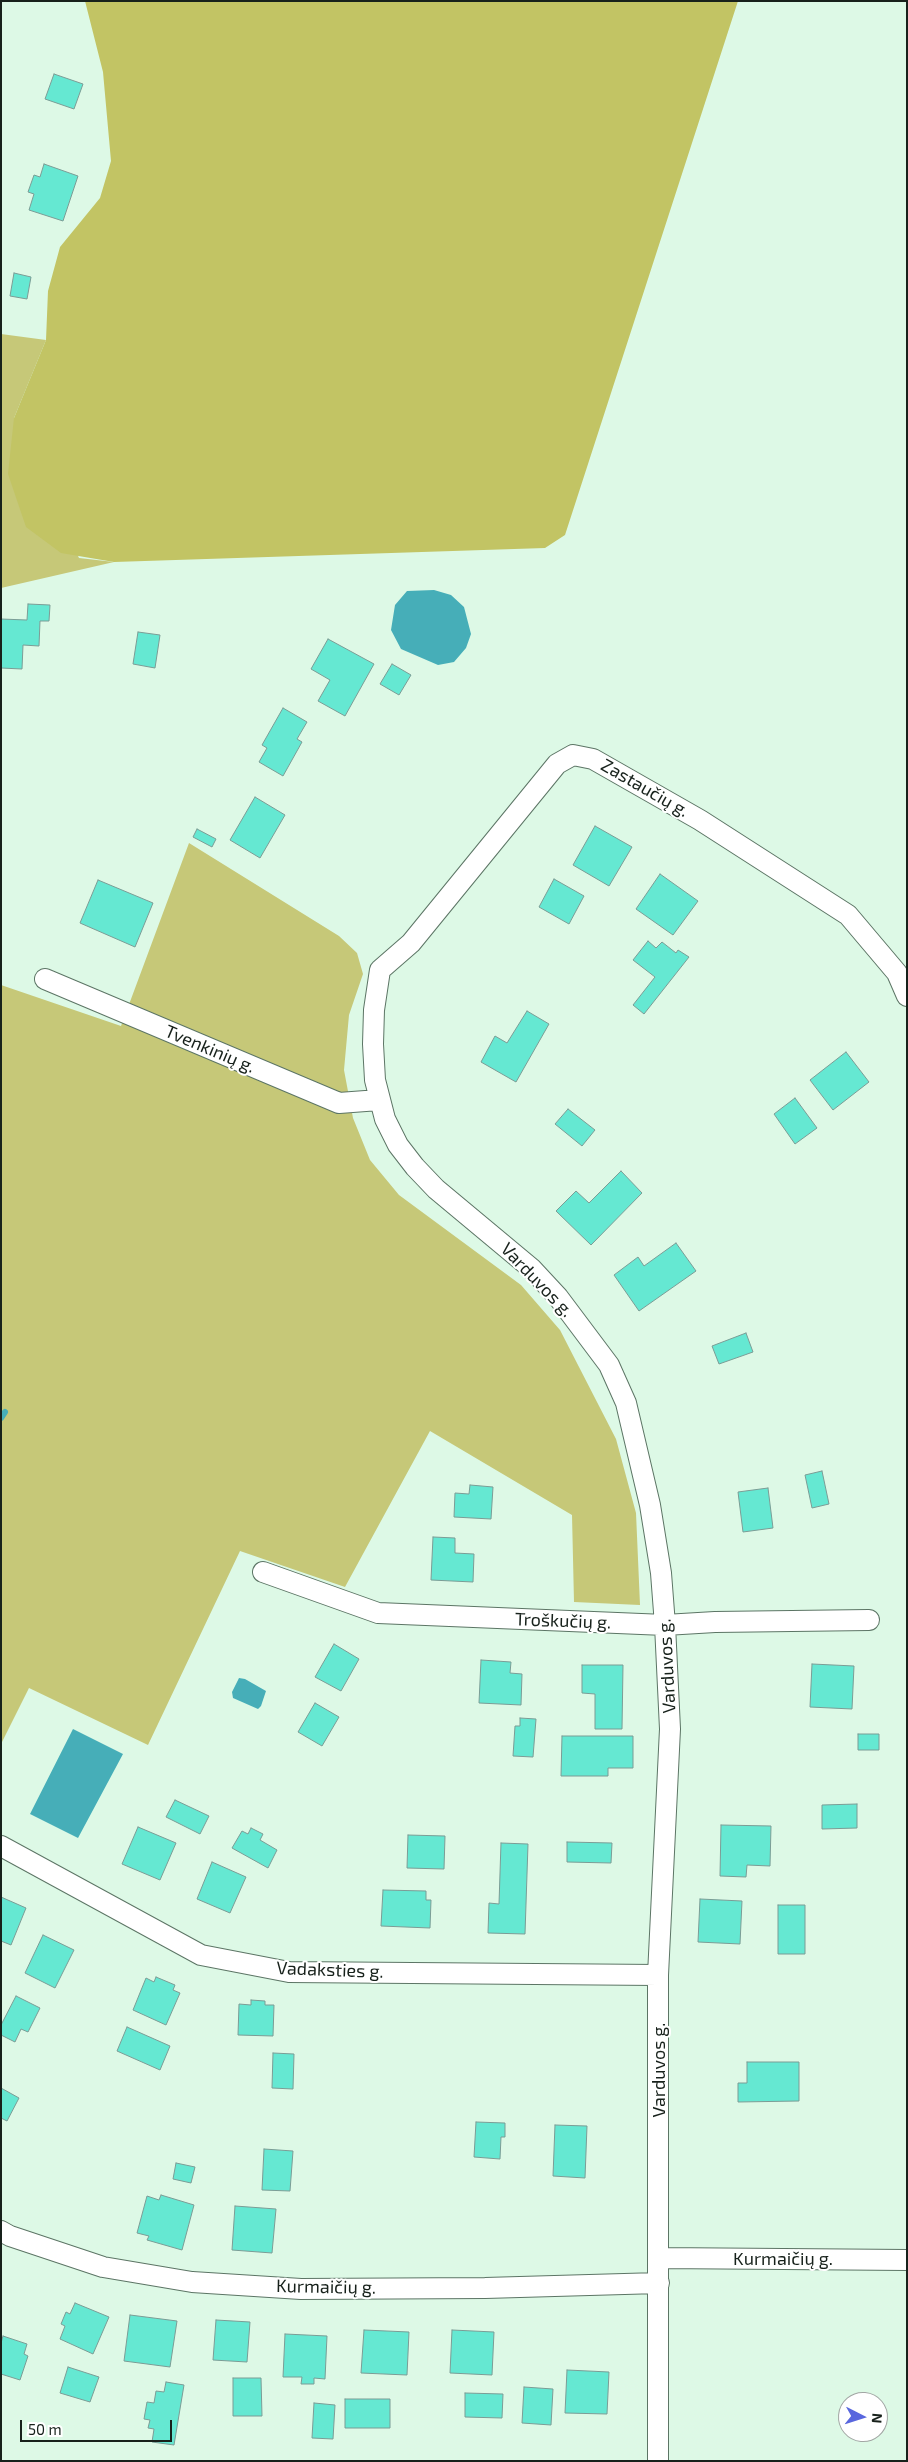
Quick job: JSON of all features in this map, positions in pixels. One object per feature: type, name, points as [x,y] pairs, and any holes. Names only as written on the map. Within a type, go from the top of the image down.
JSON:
[{"type":"street","name":"Zastaučių g.","points":[[380,970],[412,943],[557,764],[573,756],[593,759],[691,815],[848,915],[897,973],[907,996]]},
{"type":"street","name":"Varduvos g.","points":[[380,970],[374,1010],[375,1080],[385,1119],[398,1145],[415,1167],[436,1189],[532,1269],[564,1304],[609,1366],[626,1403],[637,1442],[650,1505],[666,1625],[670,1729],[658,1975],[660,2258],[658,2461]]},
{"type":"street","name":"Tvenkinių g.","points":[[45,979],[339,1103],[379,1100]]},
{"type":"street","name":"Troškučių g.","points":[[263,1572],[378,1613],[666,1625],[715,1622],[870,1620]]},
{"type":"street","name":"Vadaksties g.","points":[[1,1846],[201,1955],[289,1972],[658,1975]]},
{"type":"street","name":"Kurmaičių g.","points":[[1,2231],[10,2236],[103,2267],[192,2282],[301,2289],[485,2288],[659,2283]]},
{"type":"street","name":"Kurmaičių g.","points":[[660,2258],[907,2260]]},
{"type":"green space","points":[[1,334],[46,340],[14,418],[79,558],[114,562],[1,588]]},
{"type":"green space","points":[[189,843],[339,936],[357,953],[363,974],[349,1015],[344,1070],[353,1118],[370,1160],[399,1195],[521,1285],[560,1330],[616,1439],[636,1513],[640,1605],[574,1602],[572,1515],[430,1431],[345,1587],[240,1551],[148,1745],[29,1688],[1,1744],[1,985],[121,1026]]},
{"type":"shaded area","points":[[85,1],[738,1],[565,535],[545,548],[114,562],[61,553],[26,527],[8,474],[14,418],[46,340],[48,291],[60,247],[100,198],[111,161],[103,72]]},
{"type":"water","points":[[434,590],[451,595],[464,607],[471,634],[466,648],[454,662],[438,665],[401,649],[391,630],[395,605],[407,591]]},
{"type":"water","points":[[239,1678],[245,1679],[266,1691],[261,1706],[258,1709],[233,1698],[232,1692]]},
{"type":"water","points":[[73,1729],[123,1754],[78,1838],[30,1814]]},
{"type":"building","points":[[54,74],[83,84],[74,109],[45,99]]},
{"type":"building","points":[[44,164],[78,176],[63,221],[29,210],[34,194],[28,192],[34,175],[40,177]]},
{"type":"building","points":[[14,273],[31,277],[27,299],[10,296]]},
{"type":"building","points":[[28,604],[50,605],[49,621],[40,621],[39,646],[23,645],[22,669],[1,668],[1,619],[27,620]]},
{"type":"building","points":[[138,632],[160,635],[155,668],[133,664]]},
{"type":"building","points":[[328,639],[374,664],[345,716],[318,701],[330,680],[311,669]]},
{"type":"building","points":[[392,664],[411,675],[399,695],[380,684]]},
{"type":"building","points":[[283,708],[307,722],[297,739],[302,742],[283,776],[259,762],[267,748],[262,745]]},
{"type":"building","points":[[255,797],[285,815],[260,858],[230,840]]},
{"type":"building","points":[[595,826],[632,847],[609,886],[573,865]]},
{"type":"building","points":[[197,829],[216,839],[212,847],[193,837]]},
{"type":"building","points":[[660,874],[698,901],[673,935],[636,909]]},
{"type":"building","points":[[554,879],[584,896],[569,924],[539,907]]},
{"type":"building","points":[[98,880],[153,903],[135,947],[80,923]]},
{"type":"building","points":[[648,941],[656,948],[662,942],[676,953],[678,950],[689,957],[644,1014],[633,1005],[655,977],[633,960]]},
{"type":"building","points":[[527,1011],[549,1024],[516,1082],[481,1062],[495,1036],[507,1043]]},
{"type":"building","points":[[846,1052],[869,1082],[833,1110],[810,1080]]},
{"type":"building","points":[[795,1098],[817,1128],[795,1144],[774,1114]]},
{"type":"building","points":[[568,1109],[595,1130],[582,1146],[555,1124]]},
{"type":"building","points":[[621,1171],[642,1193],[591,1245],[556,1211],[576,1191],[589,1203]]},
{"type":"building","points":[[676,1243],[696,1271],[639,1311],[614,1275],[638,1257],[644,1266]]},
{"type":"building","points":[[746,1333],[753,1352],[719,1364],[712,1346]]},
{"type":"building","points":[[822,1471],[829,1504],[812,1508],[805,1475]]},
{"type":"building","points":[[470,1485],[493,1487],[491,1519],[454,1517],[455,1493],[469,1494]]},
{"type":"building","points":[[768,1488],[773,1528],[743,1532],[738,1492]]},
{"type":"building","points":[[433,1537],[455,1538],[455,1553],[474,1554],[473,1582],[431,1580]]},
{"type":"building","points":[[334,1644],[359,1659],[341,1691],[315,1677]]},
{"type":"building","points":[[481,1660],[511,1662],[510,1673],[522,1674],[521,1705],[479,1703]]},
{"type":"building","points":[[812,1664],[854,1666],[852,1709],[810,1707]]},
{"type":"building","points":[[582,1665],[623,1665],[622,1729],[595,1729],[595,1694],[582,1693]]},
{"type":"building","points":[[315,1703],[339,1717],[322,1746],[298,1732]]},
{"type":"building","points":[[520,1718],[536,1719],[533,1757],[513,1756],[515,1726],[520,1726]]},
{"type":"building","points":[[858,1734],[879,1734],[879,1750],[858,1750]]},
{"type":"building","points":[[562,1736],[633,1736],[633,1768],[608,1768],[608,1776],[561,1776]]},
{"type":"building","points":[[175,1800],[209,1816],[200,1834],[166,1817]]},
{"type":"building","points":[[857,1804],[857,1828],[822,1829],[822,1805]]},
{"type":"building","points":[[721,1825],[771,1826],[770,1866],[747,1865],[746,1877],[720,1876]]},
{"type":"building","points":[[138,1827],[176,1843],[160,1880],[122,1864]]},
{"type":"building","points":[[251,1828],[263,1834],[260,1840],[277,1850],[268,1868],[232,1848],[242,1831],[248,1834]]},
{"type":"building","points":[[408,1835],[445,1836],[444,1869],[407,1868]]},
{"type":"building","points":[[567,1842],[612,1843],[611,1863],[567,1862]]},
{"type":"building","points":[[501,1843],[528,1844],[525,1934],[488,1933],[489,1903],[499,1904]]},
{"type":"building","points":[[212,1862],[246,1877],[230,1913],[197,1899]]},
{"type":"building","points":[[383,1890],[426,1891],[426,1900],[431,1900],[430,1928],[381,1926]]},
{"type":"building","points":[[1,1897],[26,1908],[11,1945],[1,1941]]},
{"type":"building","points":[[700,1899],[742,1901],[740,1944],[698,1942]]},
{"type":"building","points":[[778,1905],[805,1905],[805,1954],[778,1954]]},
{"type":"building","points":[[43,1935],[74,1950],[55,1988],[25,1973]]},
{"type":"building","points":[[156,1977],[175,1985],[173,1990],[180,1993],[166,2025],[133,2010],[146,1978],[154,1982]]},
{"type":"building","points":[[16,1996],[40,2008],[28,2032],[21,2029],[15,2042],[1,2035],[1,2025]]},
{"type":"building","points":[[251,2000],[265,2001],[265,2005],[274,2005],[273,2036],[238,2035],[239,2004],[251,2005]]},
{"type":"building","points":[[127,2027],[170,2046],[160,2070],[117,2051]]},
{"type":"building","points":[[273,2053],[294,2054],[293,2089],[272,2088]]},
{"type":"building","points":[[747,2062],[799,2062],[799,2101],[738,2102],[738,2083],[747,2083]]},
{"type":"building","points":[[1,2088],[19,2098],[7,2121],[1,2118]]},
{"type":"building","points":[[476,2122],[505,2123],[505,2137],[501,2137],[500,2159],[474,2157]]},
{"type":"building","points":[[555,2125],[587,2126],[585,2178],[553,2176]]},
{"type":"building","points":[[264,2149],[293,2151],[290,2191],[262,2190]]},
{"type":"building","points":[[176,2163],[195,2167],[191,2183],[173,2179]]},
{"type":"building","points":[[161,2195],[194,2205],[182,2250],[147,2240],[149,2236],[137,2233],[147,2196],[159,2200]]},
{"type":"building","points":[[235,2206],[276,2209],[272,2253],[232,2250]]},
{"type":"building","points":[[75,2303],[109,2317],[93,2354],[60,2339],[65,2326],[61,2324],[66,2312],[70,2314]]},
{"type":"building","points":[[130,2315],[177,2321],[170,2367],[124,2361]]},
{"type":"building","points":[[216,2320],[250,2322],[247,2362],[213,2360]]},
{"type":"building","points":[[364,2330],[409,2332],[407,2375],[361,2373]]},
{"type":"building","points":[[452,2330],[494,2332],[492,2375],[450,2373]]},
{"type":"building","points":[[285,2334],[327,2336],[325,2379],[314,2378],[314,2384],[301,2384],[302,2377],[283,2377]]},
{"type":"building","points":[[3,2336],[27,2344],[24,2354],[28,2356],[20,2380],[1,2374],[1,2343]]},
{"type":"building","points":[[68,2367],[99,2377],[90,2402],[60,2393]]},
{"type":"building","points":[[567,2370],[609,2372],[607,2414],[565,2413]]},
{"type":"building","points":[[233,2378],[261,2378],[262,2416],[233,2416]]},
{"type":"building","points":[[166,2382],[184,2385],[174,2445],[152,2442],[154,2429],[148,2428],[150,2420],[144,2419],[147,2402],[154,2403],[156,2391],[164,2392]]},
{"type":"building","points":[[524,2387],[553,2389],[551,2425],[522,2423]]},
{"type":"building","points":[[465,2393],[503,2394],[502,2418],[465,2417]]},
{"type":"building","points":[[345,2399],[390,2399],[390,2428],[345,2428]]},
{"type":"building","points":[[314,2403],[335,2405],[333,2439],[312,2438]]},
{"type":"waterway","points":[[1,1418],[5,1412]]}]
